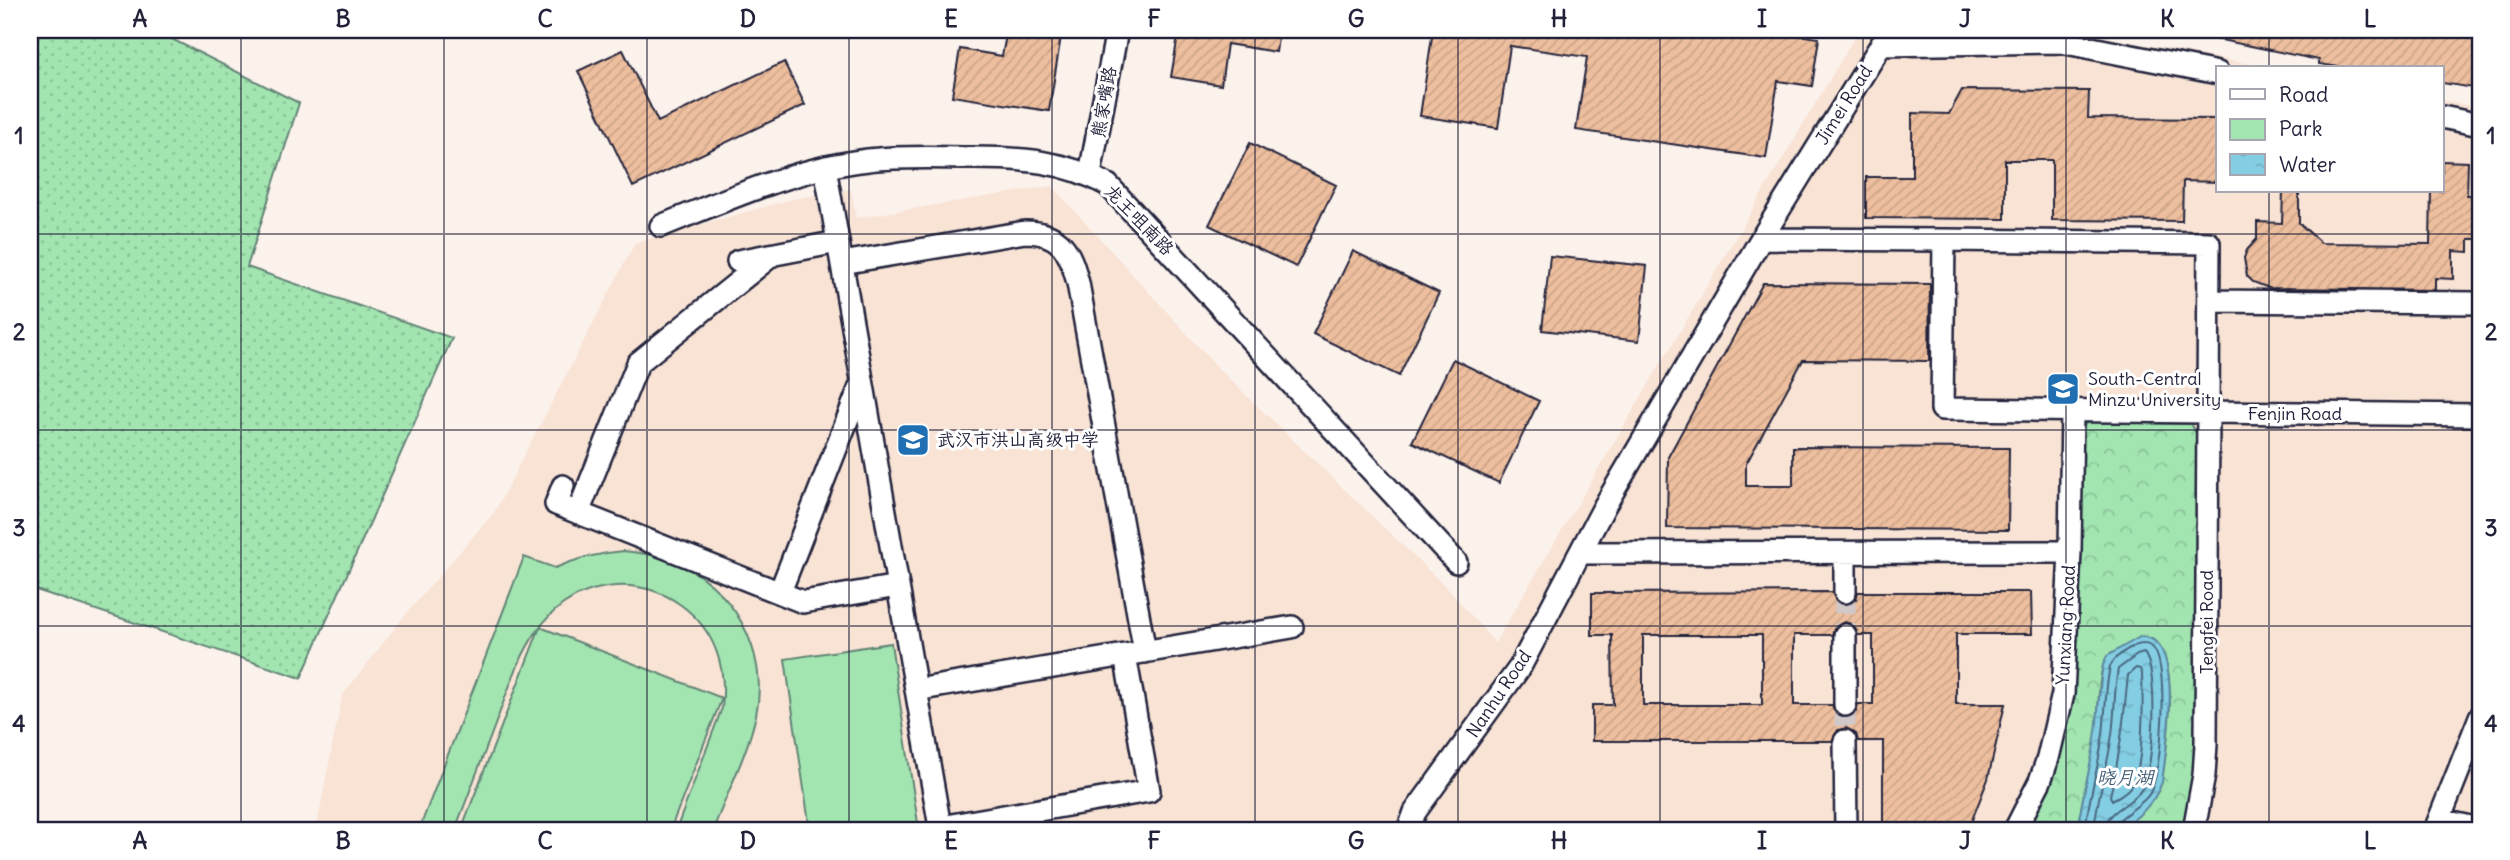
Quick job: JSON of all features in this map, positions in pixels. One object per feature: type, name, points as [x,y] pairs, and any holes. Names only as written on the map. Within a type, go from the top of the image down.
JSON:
[{"type":"street","name":"熊家嘴路","points":[[1090,174],[1117,30]]},
{"type":"street","name":"Jimei Road","points":[[1761,239],[1881,45],[2061,42],[2216,73]]},
{"type":"street","points":[[2444,117],[2480,125]]},
{"type":"street","name":"龙王咀南路","points":[[661,226],[737,195],[825,167],[867,160],[1014,158],[1064,166],[1090,174],[1108,185],[1456,562]]},
{"type":"street","points":[[738,261],[772,255],[840,252],[1025,232],[1045,234],[1063,245],[1072,260],[1078,283],[1135,653],[1149,791],[940,827],[840,252],[825,167]]},
{"type":"street","points":[[1761,239],[1944,240]]},
{"type":"street","name":"Nanhu Road","points":[[1411,830],[1415,812],[1520,667],[1604,507],[1761,239]]},
{"type":"street","name":"Tengfei Road","points":[[1944,240],[2209,243],[2206,744],[2204,775],[2194,830]]},
{"type":"street","name":"Fenjin Road","points":[[1944,240],[1942,408],[2480,415]]},
{"type":"street","points":[[578,513],[642,357],[772,255]]},
{"type":"street","points":[[2209,301],[2480,303]]},
{"type":"street","points":[[780,593],[862,380]]},
{"type":"street","name":"Yunxiang Road","points":[[2015,830],[2040,781],[2059,718],[2065,671],[2072,410]]},
{"type":"street","points":[[563,486],[556,504],[803,602],[898,586]]},
{"type":"street","points":[[1581,553],[2070,552]]},
{"type":"street","points":[[1845,553],[1845,592]]},
{"type":"street","points":[[916,690],[1292,627]]},
{"type":"street","points":[[1845,635],[1846,705]]},
{"type":"street","points":[[2480,716],[2437,825],[2480,829]]},
{"type":"street","points":[[1846,741],[1846,830]]},
{"type":"shaded area","points":[[1859,30],[2066,30],[2260,66],[2216,66],[2216,192],[2444,192],[2444,100],[2480,108],[2480,830],[316,830],[342,696],[401,620],[495,511],[635,243],[793,199],[851,189],[856,218],[1052,186],[1220,370],[1449,590],[1495,643]]},
{"type":"green space","points":[[30,30],[154,30],[299,103],[247,267],[452,338],[301,678],[30,588]]},
{"type":"green space","points":[[2087,422],[2191,424],[2198,436],[2196,758],[2192,799],[2185,830],[2115,830],[2143,810],[2154,798],[2162,782],[2169,727],[2170,684],[2161,649],[2151,638],[2105,660],[2099,685],[2095,742],[2078,830],[2028,830],[2056,762],[2066,727],[2072,689],[2079,433]]},
{"type":"green space","points":[[624,551],[665,558],[693,571],[712,585],[728,603],[742,622],[751,644],[759,691],[756,715],[742,759],[713,830],[676,830],[722,708],[722,678],[716,650],[693,615],[674,600],[641,587],[615,586],[588,591],[567,602],[549,617],[534,635],[512,678],[455,830],[419,830],[524,557],[555,568],[589,556]]},
{"type":"green space","points":[[540,627],[722,698],[670,830],[461,830]]},
{"type":"green space","points":[[891,643],[919,830],[810,830],[785,659]]},
{"type":"water","name":"晓月湖","points":[[2140,637],[2155,641],[2164,654],[2168,674],[2169,723],[2162,782],[2150,804],[2124,826],[2108,831],[2078,830],[2094,744],[2103,665],[2107,656]]},
{"type":"building","points":[[1007,30],[1062,30],[1049,111],[952,96],[960,49],[1002,56]]},
{"type":"building","points":[[1179,30],[1279,30],[1276,52],[1227,44],[1221,85],[1171,77]]},
{"type":"building","points":[[1433,30],[1761,30],[1819,38],[1812,86],[1778,81],[1766,158],[1576,130],[1587,57],[1510,46],[1498,128],[1420,116]]},
{"type":"building","points":[[2207,30],[2480,30],[2480,89],[2444,83],[2444,66],[2332,66],[2319,64],[2319,60],[2206,37]]},
{"type":"building","points":[[623,50],[658,122],[784,62],[805,105],[633,187],[578,71]]},
{"type":"building","points":[[1962,90],[2089,91],[2088,118],[2216,119],[2216,182],[2183,181],[2182,221],[2052,220],[2052,160],[2005,160],[2005,219],[1866,218],[1866,177],[1912,177],[1912,113],[1949,114]]},
{"type":"building","points":[[1250,143],[1336,185],[1296,267],[1209,225]]},
{"type":"building","points":[[2444,161],[2468,162],[2467,195],[2480,195],[2480,239],[2469,239],[2469,252],[2453,251],[2453,279],[2435,278],[2435,290],[2269,288],[2253,282],[2247,276],[2244,258],[2257,239],[2257,222],[2282,223],[2283,192],[2299,192],[2299,223],[2321,243],[2430,244],[2431,192],[2444,192]]},
{"type":"building","points":[[1353,251],[1439,293],[1399,376],[1313,334]]},
{"type":"building","points":[[1550,256],[1647,266],[1639,341],[1542,330]]},
{"type":"building","points":[[1763,283],[1930,284],[1929,361],[1803,360],[1746,464],[1746,486],[1793,486],[1793,447],[2009,448],[2008,530],[1667,528],[1668,457]]},
{"type":"building","points":[[1453,359],[1539,401],[1499,483],[1412,442]]},
{"type":"building","points":[[1832,592],[1838,603],[1846,605],[1856,599],[1858,592],[2031,592],[2032,634],[1956,634],[1956,704],[2005,704],[1988,779],[1968,830],[1883,830],[1883,741],[1858,741],[1856,734],[1846,728],[1838,730],[1832,741],[1592,741],[1592,705],[1613,705],[1612,635],[1592,635],[1592,593]],"holes":[[[1844,622],[1852,624],[1858,635],[1873,635],[1873,704],[1858,704],[1856,712],[1846,718],[1838,716],[1832,705],[1794,705],[1794,635],[1832,635],[1834,628]],[[1643,635],[1762,635],[1762,705],[1643,705]]]},
{"type":"tunnel","points":[[1845,592],[1845,635]]},
{"type":"tunnel","points":[[1845,705],[1845,741]]},
{"type":"place","name":"South-Central Minzu University","points":[[2063,389]]},
{"type":"place","name":"武汉市洪山高级中学","points":[[913,440]]}]
